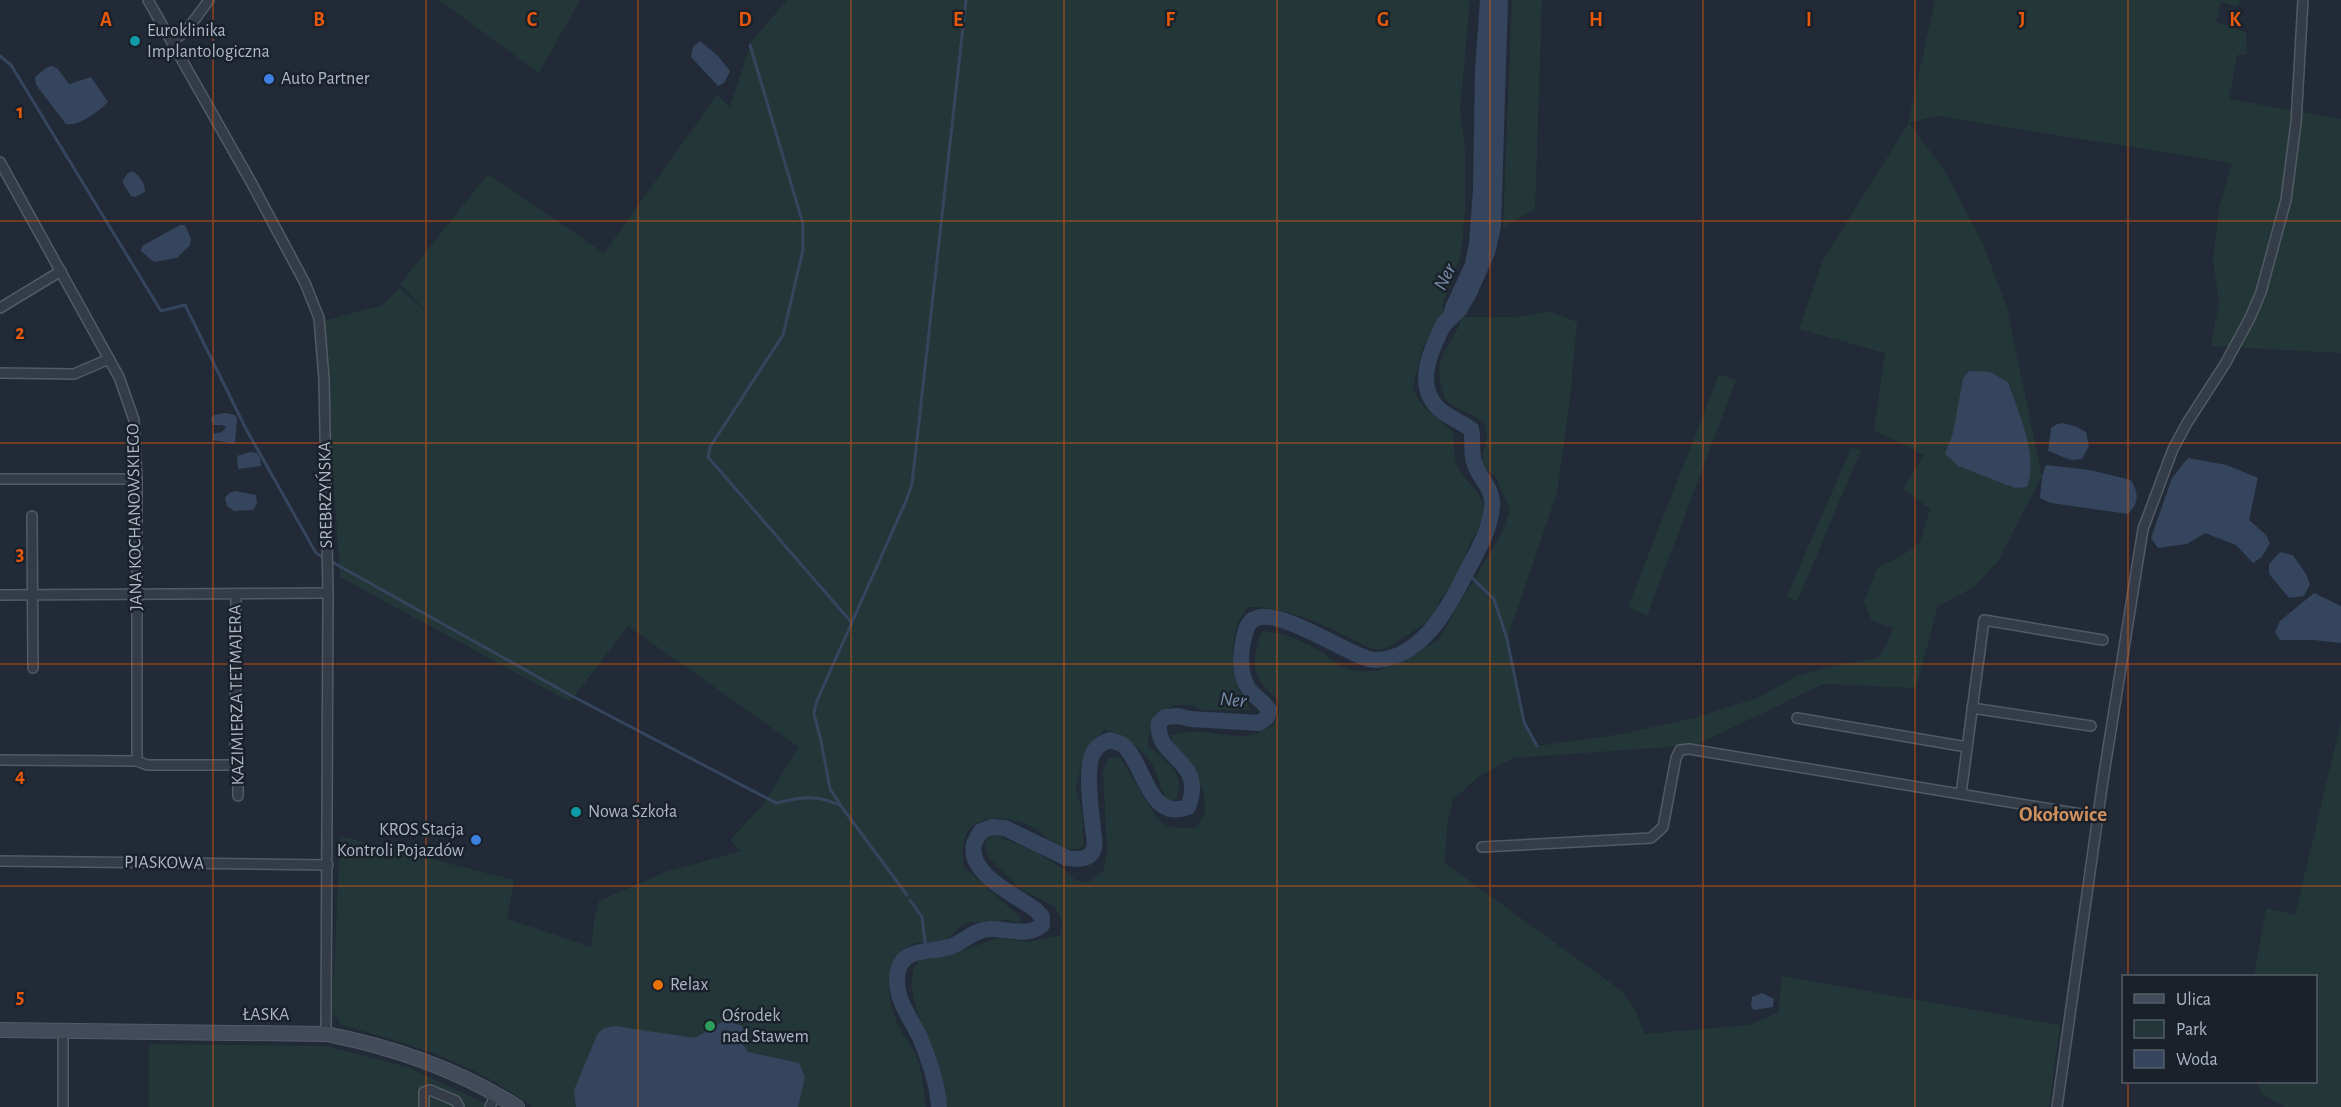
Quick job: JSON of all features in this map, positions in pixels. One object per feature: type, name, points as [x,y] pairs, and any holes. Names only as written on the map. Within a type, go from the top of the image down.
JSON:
[{"type":"main road","name":"ŁASKA","points":[[0,1030],[326,1034],[350,1038],[419,1059],[462,1076],[493,1100],[517,1107]]},
{"type":"street","name":"SREBRZYŃSKA","points":[[148,0],[286,247],[320,318],[324,379],[328,593],[326,1034]]},
{"type":"street","points":[[172,42],[187,30],[209,0]]},
{"type":"street","points":[[2057,1107],[2103,780],[2143,529],[2173,450],[2250,318],[2262,292],[2286,200],[2296,123],[2303,0]]},
{"type":"street","name":"JANA KOCHANOWSKIEGO","points":[[0,162],[4,178],[61,271],[109,359],[125,390],[134,420],[137,479],[136,761]]},
{"type":"street","points":[[0,308],[61,271]]},
{"type":"street","points":[[0,373],[74,374],[109,359]]},
{"type":"street","points":[[0,479],[137,479]]},
{"type":"street","points":[[32,516],[33,668]]},
{"type":"street","points":[[0,595],[328,593]]},
{"type":"street","name":"KAZIMIERZA TETMAJERA","points":[[236,594],[235,765],[238,796]]},
{"type":"street","points":[[1961,794],[1984,620],[2103,640]]},
{"type":"street","points":[[1972,708],[2091,726]]},
{"type":"street","points":[[1797,718],[1967,747]]},
{"type":"street","points":[[1482,847],[1651,838],[1663,826],[1676,758],[1680,750],[1689,749],[2099,817]]},
{"type":"street","points":[[0,760],[136,761],[147,765],[235,765]]},
{"type":"street","name":"PIASKOWA","points":[[0,861],[328,865]]},
{"type":"street","points":[[63,1031],[63,1107]]},
{"type":"street","points":[[424,1107],[424,1092],[430,1090],[456,1101],[459,1107]]},
{"type":"green space","points":[[439,0],[580,0],[539,73]]},
{"type":"green space","points":[[787,0],[1470,0],[1460,111],[1465,149],[1465,211],[1461,255],[1442,306],[1445,314],[1423,347],[1413,386],[1416,396],[1425,408],[1453,432],[1456,461],[1460,471],[1481,500],[1482,521],[1469,545],[1465,567],[1459,571],[1452,586],[1440,599],[1437,611],[1422,626],[1389,647],[1379,650],[1370,648],[1311,620],[1281,610],[1248,607],[1242,615],[1235,635],[1233,658],[1239,689],[1251,710],[1202,710],[1190,705],[1174,705],[1157,713],[1148,738],[1148,746],[1173,768],[1177,775],[1179,790],[1176,799],[1169,801],[1166,797],[1153,766],[1138,748],[1124,737],[1103,730],[1083,758],[1076,788],[1083,815],[1085,845],[1080,848],[1066,849],[1032,827],[1015,820],[985,820],[970,829],[964,840],[963,866],[1021,918],[1018,923],[1007,920],[965,923],[941,943],[913,944],[895,959],[889,979],[891,1002],[898,1025],[918,1061],[926,1107],[532,1107],[488,1078],[466,1067],[418,1048],[344,1026],[338,1021],[337,1016],[332,1015],[340,836],[514,880],[507,919],[591,947],[599,901],[665,872],[741,851],[730,840],[762,806],[799,747],[628,626],[570,702],[340,577],[323,321],[383,305],[400,288],[432,318],[400,284],[488,174],[604,253],[717,95],[730,107],[751,42]]},
{"type":"green space","points":[[1512,0],[1542,0],[1535,209],[1503,227]]},
{"type":"green space","points":[[1935,0],[2240,0],[2238,7],[2221,2],[2216,22],[2246,32],[2247,54],[2237,55],[2229,99],[2341,119],[2341,353],[2211,346],[2219,302],[2213,260],[2219,208],[2232,163],[1937,116],[1909,123],[1945,171],[1983,244],[2007,308],[2042,476],[1998,561],[1974,587],[1938,606],[1916,688],[1823,684],[1696,745],[1513,758],[1478,777],[1453,800],[1447,826],[1445,863],[1623,992],[1636,1012],[1645,1034],[1748,1025],[1778,1013],[1782,976],[2060,1025],[2049,1107],[945,1107],[937,1063],[916,1009],[911,984],[918,961],[930,956],[948,955],[999,938],[1028,942],[1061,935],[1062,921],[1055,907],[1019,888],[989,858],[985,847],[986,839],[995,835],[1035,851],[1066,871],[1075,880],[1091,881],[1103,871],[1107,852],[1103,771],[1108,758],[1120,757],[1156,817],[1167,827],[1195,828],[1205,814],[1204,793],[1188,758],[1173,743],[1171,735],[1196,732],[1235,736],[1251,735],[1268,728],[1277,719],[1278,699],[1262,683],[1255,669],[1256,652],[1262,631],[1280,633],[1303,642],[1323,653],[1339,666],[1356,671],[1377,671],[1405,661],[1438,640],[1504,529],[1510,509],[1495,476],[1481,466],[1487,434],[1484,422],[1448,402],[1440,380],[1440,362],[1462,317],[1517,317],[1549,311],[1577,322],[1570,400],[1557,493],[1507,639],[1524,722],[1537,746],[1622,734],[1694,718],[1757,698],[1797,676],[1828,667],[1877,658],[1885,648],[1893,628],[1872,621],[1864,602],[1877,568],[1903,555],[1920,542],[1930,509],[1903,489],[1924,455],[1874,430],[1885,353],[1799,329],[1823,260],[1908,124]]},
{"type":"green space","points":[[1719,374],[1736,380],[1647,616],[1628,607]]},
{"type":"green space","points":[[1851,448],[1861,450],[1797,602],[1787,596]]},
{"type":"green space","points":[[2341,721],[2341,1107],[2285,1107],[2261,1094],[2258,1083],[2317,1083],[2317,975],[2254,975],[2266,908],[2295,915]]},
{"type":"green space","points":[[149,1044],[326,1046],[407,1067],[494,1107],[149,1107]]},
{"type":"water","points":[[1480,0],[1508,0],[1501,227],[1495,254],[1476,297],[1466,314],[1434,346],[1446,304],[1465,263],[1469,243],[1473,189],[1475,70]]},
{"type":"water","points":[[700,41],[718,56],[730,71],[724,83],[718,86],[691,57],[693,47]]},
{"type":"water","points":[[52,66],[58,69],[69,84],[91,77],[108,102],[83,121],[66,124],[36,85],[35,77]]},
{"type":"water","points":[[133,171],[142,180],[145,189],[145,192],[135,197],[131,196],[122,182],[127,174]]},
{"type":"water","points":[[180,225],[185,225],[191,239],[190,245],[177,258],[154,262],[141,251],[142,246]]},
{"type":"water","points":[[1969,371],[1990,372],[2008,382],[2029,447],[2030,474],[2027,487],[2015,488],[1958,466],[1945,454],[1953,433],[1963,379]]},
{"type":"water","points":[[225,413],[235,415],[237,418],[235,444],[213,440],[213,434],[222,432],[226,427],[213,425],[211,418],[214,415]]},
{"type":"water","points":[[2063,423],[2086,432],[2089,446],[2082,459],[2071,460],[2048,451],[2051,428]]},
{"type":"water","points":[[250,452],[257,453],[261,466],[238,469],[237,456]]},
{"type":"water","points":[[2188,458],[2227,465],[2258,478],[2249,520],[2266,535],[2270,543],[2262,557],[2253,563],[2236,545],[2205,533],[2187,544],[2158,548],[2151,538],[2172,478]]},
{"type":"water","points":[[2046,465],[2090,470],[2131,480],[2135,489],[2136,502],[2128,514],[2051,503],[2040,498],[2042,476]]},
{"type":"water","points":[[236,491],[256,495],[257,503],[253,510],[234,511],[227,506],[225,498],[229,493]]},
{"type":"water","points":[[2280,552],[2293,555],[2306,574],[2310,584],[2304,596],[2289,598],[2269,574],[2269,564]]},
{"type":"water","points":[[2314,593],[2341,606],[2341,643],[2280,640],[2275,632],[2280,621]]},
{"type":"water","points":[[1762,993],[1774,999],[1773,1007],[1754,1010],[1751,1006],[1752,997]]},
{"type":"water","points":[[725,1020],[742,1026],[746,1035],[744,1044],[748,1052],[799,1063],[805,1077],[798,1107],[576,1107],[574,1090],[598,1033],[605,1028],[615,1026],[695,1038]]},
{"type":"waterway","points":[[840,804],[830,789],[814,714],[816,703],[912,484],[966,0]]},
{"type":"waterway","points":[[750,45],[803,224],[803,250],[783,335],[710,447],[708,457],[852,623]]},
{"type":"waterway","points":[[0,56],[11,65],[161,311],[185,305],[246,429],[316,553],[572,696],[776,803],[817,798],[841,806],[907,895]]},
{"type":"waterway","name":"Ner","points":[[939,1107],[935,1081],[927,1056],[900,997],[897,981],[898,969],[902,961],[916,953],[952,946],[984,930],[1024,932],[1042,925],[1042,917],[1036,910],[995,883],[978,865],[974,855],[974,844],[981,831],[992,827],[1005,828],[1067,858],[1087,857],[1093,851],[1095,843],[1090,799],[1090,765],[1097,748],[1110,740],[1123,745],[1137,765],[1149,789],[1164,806],[1175,809],[1188,807],[1192,791],[1191,779],[1186,769],[1164,744],[1160,735],[1159,723],[1165,717],[1178,716],[1191,719],[1260,723],[1267,717],[1269,710],[1248,687],[1242,672],[1241,655],[1244,638],[1246,630],[1254,619],[1267,617],[1285,621],[1363,657],[1375,660],[1406,651],[1419,642],[1431,630],[1451,602],[1489,524],[1492,500],[1474,461],[1471,429],[1439,409],[1427,389],[1427,366],[1445,322]]},
{"type":"waterway","points":[[1466,572],[1494,599],[1507,639],[1524,722],[1537,746]]},
{"type":"waterway","points":[[910,900],[922,917],[926,950]]},
{"type":"place","name":"Euroklinika Implantologiczna","points":[[135,41]]},
{"type":"place","name":"Auto Partner","points":[[269,79]]},
{"type":"place","name":"Nowa Szkoła","points":[[576,812]]},
{"type":"place","name":"KROS Stacja Kontroli Pojazdów","points":[[476,840]]},
{"type":"place","name":"Relax","points":[[658,985]]},
{"type":"place","name":"Ośrodek nad Stawem","points":[[710,1026]]},
{"type":"district","name":"Okołowice","points":[[2063,814]]}]
